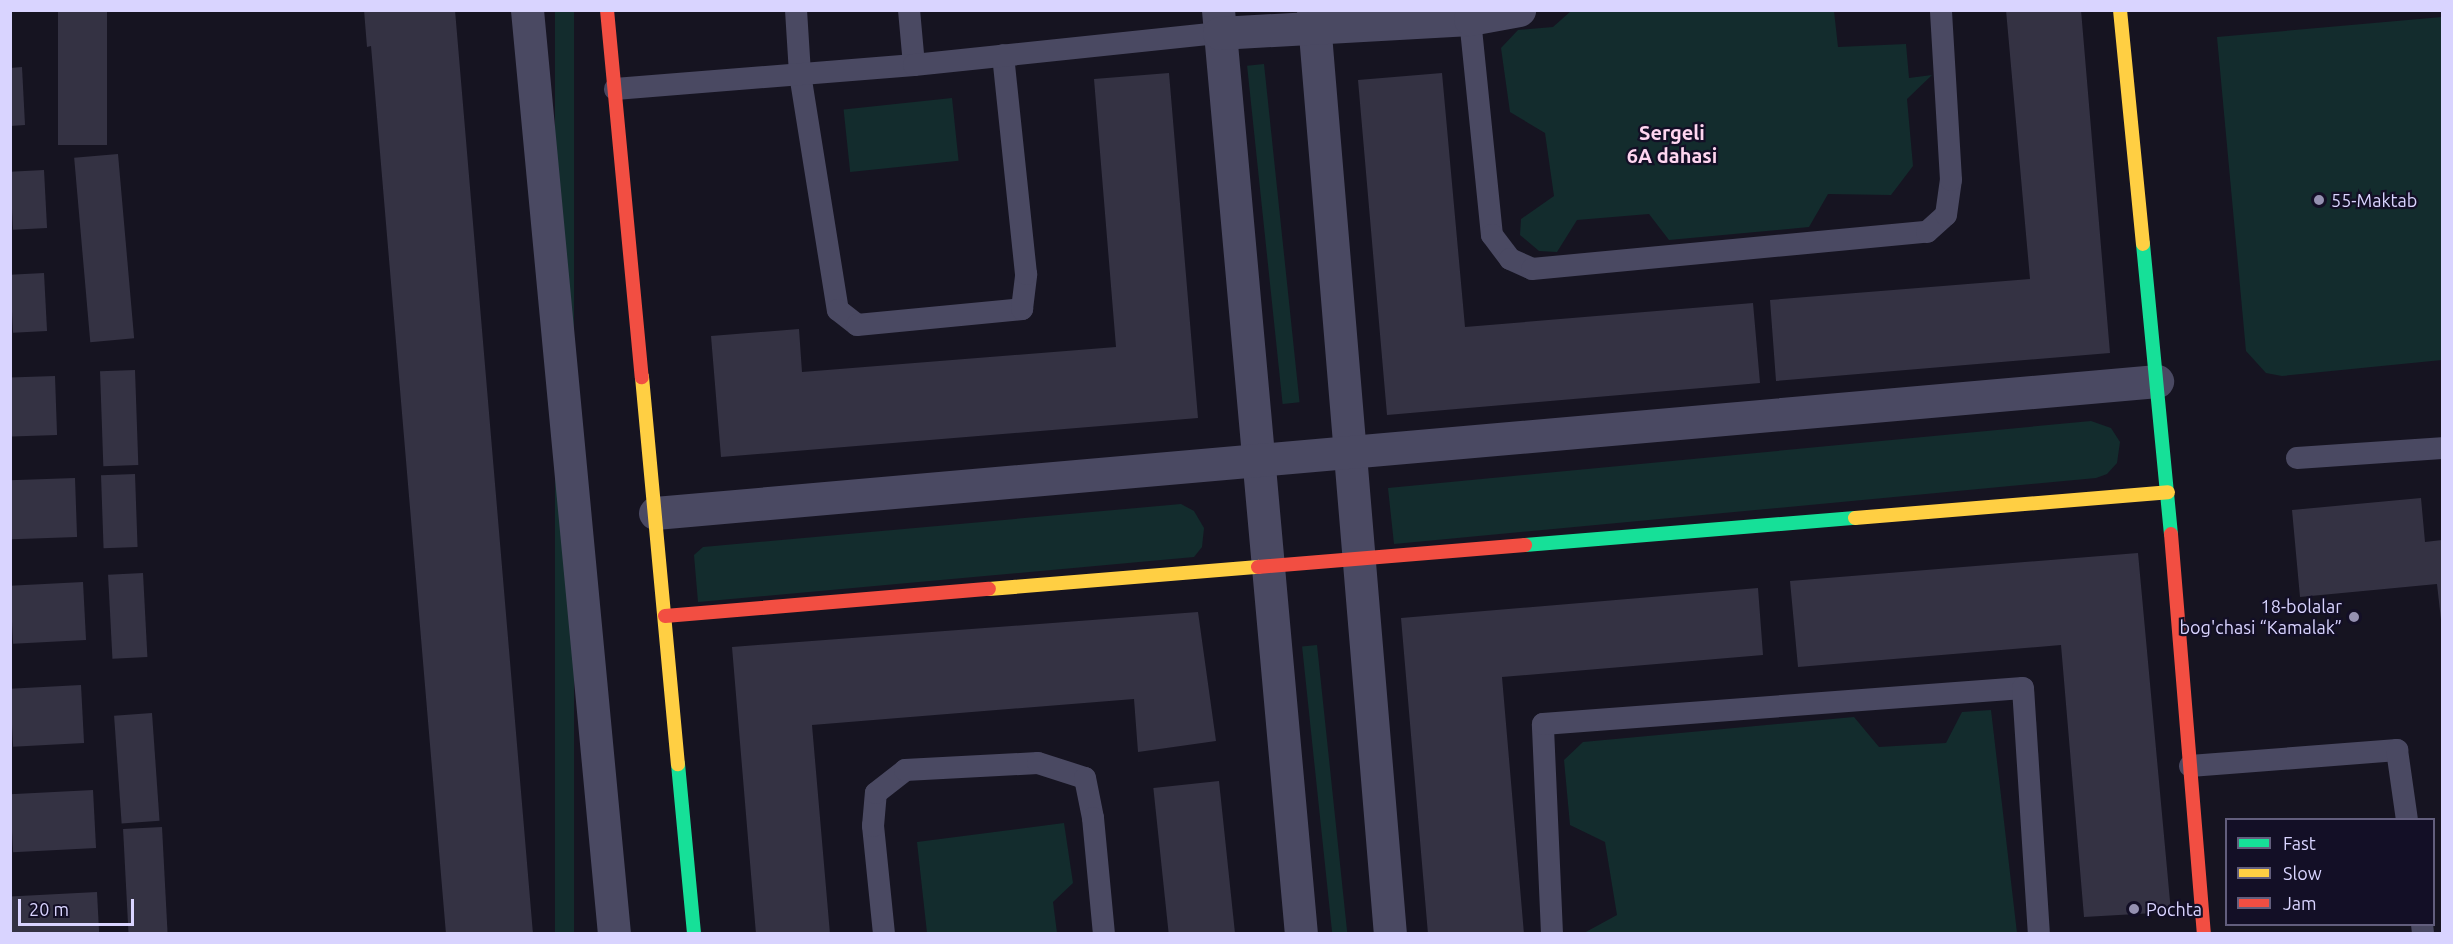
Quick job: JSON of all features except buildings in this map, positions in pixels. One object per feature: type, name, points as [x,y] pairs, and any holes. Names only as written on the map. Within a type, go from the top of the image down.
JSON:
[{"type":"street","points":[[527,10],[614,933]]},
{"type":"street","points":[[607,10],[694,933]]},
{"type":"street","points":[[1301,933],[1218,22],[1314,19],[1470,19],[1519,10]]},
{"type":"street","points":[[2120,10],[2168,492],[2204,933]]},
{"type":"street","points":[[1314,19],[1361,561],[1390,933]]},
{"type":"street","points":[[656,513],[2157,381]]},
{"type":"street","points":[[665,616],[1361,561],[2168,492]]},
{"type":"lane","points":[[796,10],[800,74],[838,310],[857,325],[1022,309],[1026,274],[1003,55]]},
{"type":"lane","points":[[909,10],[914,65]]},
{"type":"lane","points":[[1470,19],[1492,235],[1510,258],[1532,269],[1927,232],[1946,215],[1950,180],[1941,10]]},
{"type":"lane","points":[[615,89],[914,65],[1003,55],[1218,22]]},
{"type":"lane","points":[[2297,458],[2442,448]]},
{"type":"lane","points":[[1552,933],[1543,724],[2023,688],[2039,933]]},
{"type":"lane","points":[[2190,766],[2397,750],[2407,818]]},
{"type":"lane","points":[[884,933],[873,826],[876,793],[905,770],[1038,764],[1085,778],[1093,818],[1104,933]]},
{"type":"green space","points":[[555,11],[574,11],[574,934],[555,934]]},
{"type":"green space","points":[[1571,11],[1834,11],[1838,47],[1906,44],[1909,78],[1932,75],[1907,99],[1913,166],[1891,195],[1828,194],[1809,227],[1669,240],[1649,214],[1577,220],[1557,252],[1539,251],[1520,235],[1521,219],[1554,196],[1545,133],[1510,112],[1501,48],[1518,30],[1553,27]]},
{"type":"green space","name":"55-Maktab","points":[[2442,17],[2442,360],[2282,376],[2266,373],[2246,351],[2217,37]]},
{"type":"green space","points":[[1264,64],[1300,402],[1283,404],[1247,66]]},
{"type":"green space","points":[[952,98],[959,161],[850,172],[844,109]]},
{"type":"green space","points":[[2091,421],[2111,428],[2120,442],[2117,463],[2107,474],[2096,478],[1394,544],[1388,488]]},
{"type":"green space","points":[[1181,504],[1194,511],[1204,528],[1202,547],[1194,557],[698,602],[694,555],[703,547]]},
{"type":"green space","points":[[1317,645],[1347,932],[1332,934],[1302,647]]},
{"type":"green space","points":[[1991,710],[2017,933],[1584,933],[1617,915],[1605,842],[1570,825],[1564,760],[1583,742],[1854,717],[1879,747],[1946,743],[1962,712]]},
{"type":"green space","points":[[1064,823],[1073,883],[1053,902],[1057,933],[927,933],[917,842]]},
{"type":"traffic: fast","points":[[2143,244],[2171,534]]},
{"type":"traffic: fast","points":[[1525,545],[1855,518]]},
{"type":"traffic: fast","points":[[678,764],[694,934]]},
{"type":"traffic: slow","points":[[2120,10],[2143,244]]},
{"type":"traffic: slow","points":[[642,377],[678,764]]},
{"type":"traffic: slow","points":[[1855,518],[2168,492]]},
{"type":"traffic: slow","points":[[989,589],[1258,567]]},
{"type":"traffic: jam","points":[[607,10],[642,377]]},
{"type":"traffic: jam","points":[[2171,534],[2204,934]]},
{"type":"traffic: jam","points":[[1258,567],[1525,545]]},
{"type":"traffic: jam","points":[[665,616],[989,589]]},
{"type":"place","name":"55-Maktab","points":[[2319,200]]},
{"type":"place","name":"18-bolalar bog'chasi “Kamalak”","points":[[2354,617]]},
{"type":"place","name":"Pochta","points":[[2134,909]]},
{"type":"district","name":"Sergeli 6A dahasi","points":[[1672,144]]}]
